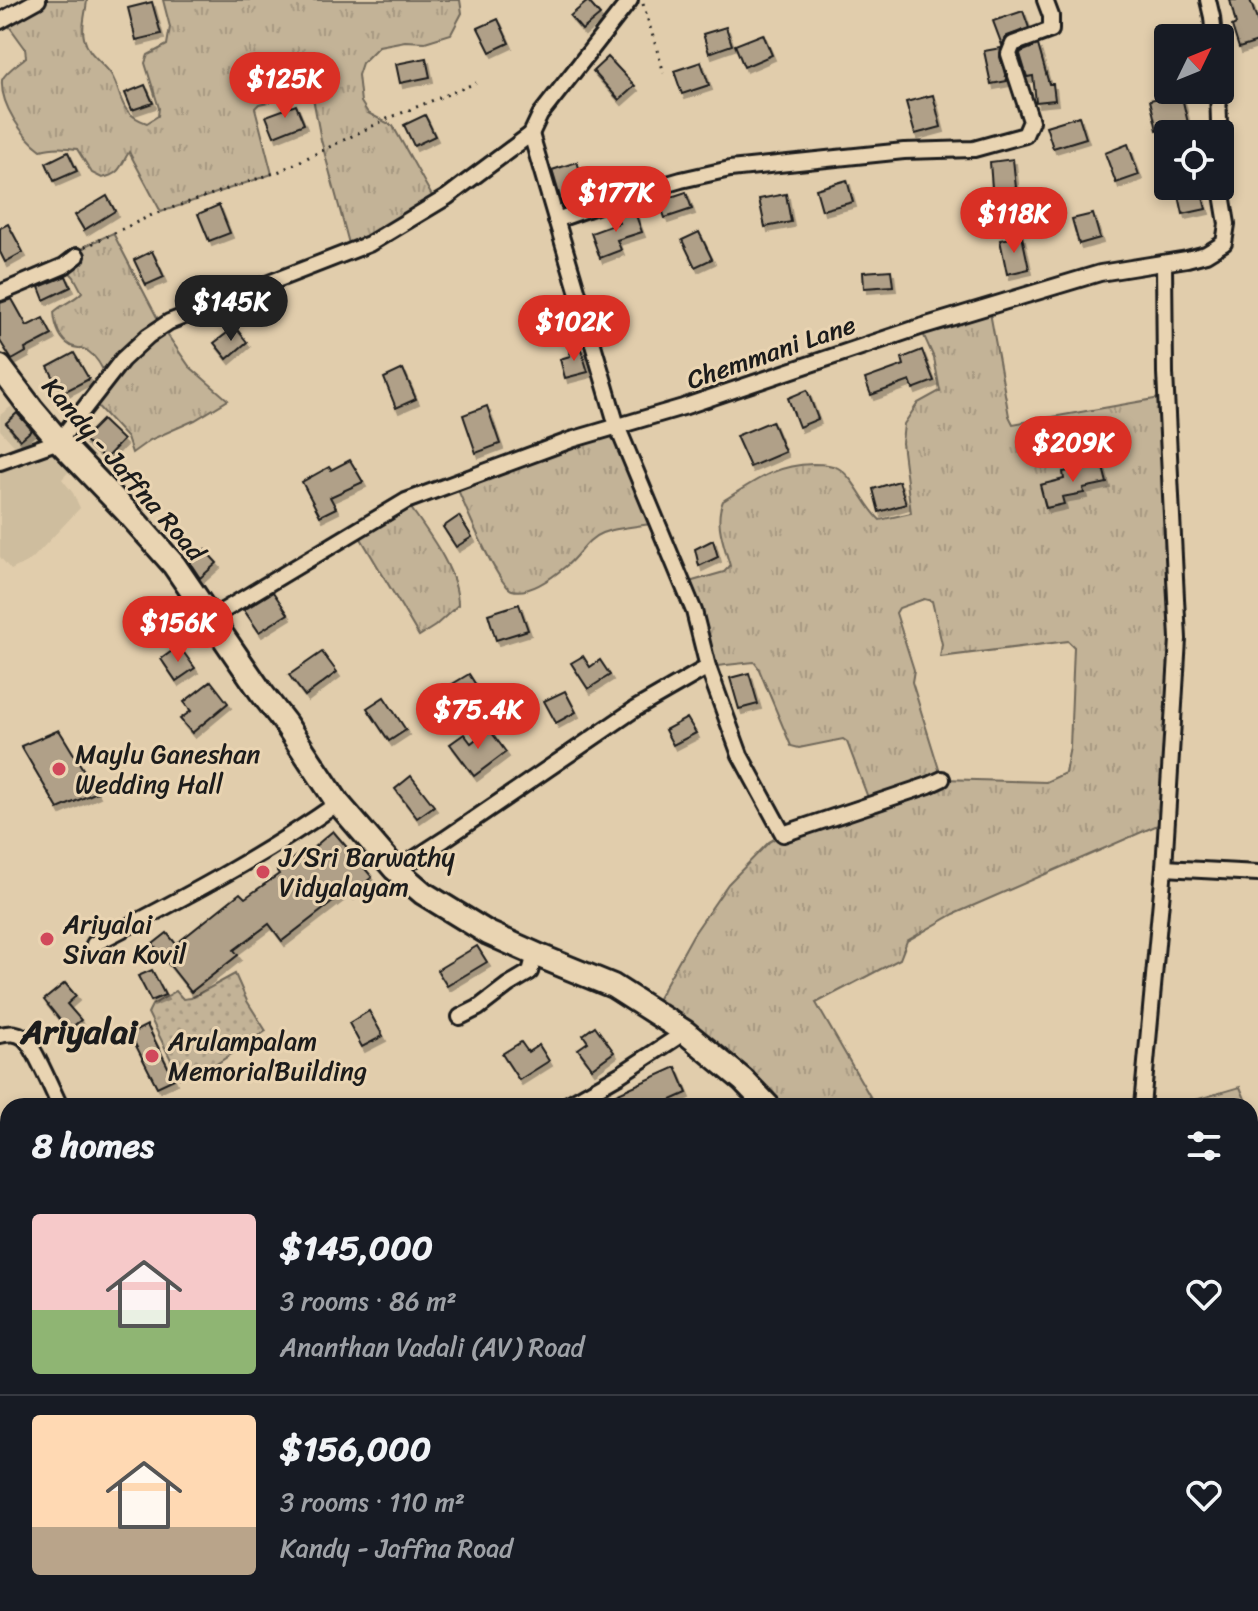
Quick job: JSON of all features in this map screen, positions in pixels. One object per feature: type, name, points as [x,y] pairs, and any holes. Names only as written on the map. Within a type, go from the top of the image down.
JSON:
[{"type":"highway","name":"Kandy - Jaffna Road","points":[[0,367],[59,441],[174,565],[338,803],[397,870],[423,893],[488,933],[613,986],[685,1032],[760,1098]]},
{"type":"street","points":[[0,21],[38,0]]},
{"type":"street","points":[[0,462],[59,441],[122,360],[169,322],[369,244],[447,197],[531,134],[540,115],[630,0]]},
{"type":"street","points":[[556,220],[629,195],[730,169],[904,151],[974,149],[1025,135],[1031,121],[1009,54],[1013,44],[1051,30],[1051,16],[1045,0]]},
{"type":"street","points":[[1208,0],[1212,24]]},
{"type":"street","name":"Chemmani Lane","points":[[211,618],[406,501],[574,439],[683,407],[920,327],[1100,273],[1206,254],[1224,243],[1227,224],[1221,188],[1218,104]]},
{"type":"street","points":[[531,134],[617,426],[694,611],[708,667],[740,755],[783,834],[942,779]]},
{"type":"street","points":[[0,293],[64,266],[77,256]]},
{"type":"street","points":[[1143,1098],[1164,868],[1178,639],[1166,397],[1164,263]]},
{"type":"street","points":[[397,870],[635,709],[708,667]]},
{"type":"street","points":[[94,944],[256,857],[338,803]]},
{"type":"street","points":[[1164,868],[1258,873]]},
{"type":"street","points":[[460,1017],[530,972],[535,954]]},
{"type":"street","points":[[579,1098],[685,1032]]},
{"type":"street","points":[[0,1035],[12,1033],[24,1037],[56,1098]]},
{"type":"path","points":[[642,0],[664,73]]},
{"type":"path","points":[[77,256],[87,245],[154,214],[280,171],[387,119],[476,83]]},
{"type":"shaded area","points":[[17,402],[79,461],[62,479],[80,508],[32,559],[11,570],[0,557],[0,462],[22,454],[0,430],[0,415]]},
{"type":"green space","points":[[38,0],[87,0],[83,29],[86,44],[111,74],[126,109],[147,123],[158,116],[159,108],[145,63],[148,55],[167,45],[170,27],[163,0],[460,0],[462,13],[451,34],[425,42],[405,41],[379,46],[362,63],[358,75],[361,102],[368,113],[393,126],[436,203],[351,251],[321,140],[306,61],[280,66],[272,74],[276,92],[274,101],[255,108],[272,174],[161,212],[129,152],[117,172],[102,178],[92,173],[77,149],[59,147],[41,150],[14,120],[2,90],[2,80],[26,57],[25,48],[4,19]]},
{"type":"green space","points":[[113,233],[162,327],[189,366],[228,400],[195,420],[150,440],[132,453],[127,438],[91,399],[107,379],[102,368],[89,352],[63,340],[56,327],[54,312],[82,292],[64,266],[87,245]]},
{"type":"green space","points":[[989,307],[1013,424],[1166,397],[1178,639],[1167,821],[954,914],[907,941],[900,959],[816,1003],[871,1098],[758,1098],[651,1011],[693,935],[728,884],[769,842],[783,834],[870,803],[847,742],[843,739],[799,748],[791,746],[754,662],[708,667],[682,584],[724,572],[730,566],[719,517],[723,501],[765,475],[787,467],[826,464],[844,472],[880,520],[911,513],[902,443],[904,424],[918,403],[940,391],[934,358],[920,327]],"holes":[[[924,599],[932,601],[942,644],[940,657],[1068,641],[1074,647],[1070,747],[1065,773],[1046,782],[942,779],[912,682],[914,670],[896,613],[899,608]]]},
{"type":"green space","points":[[617,426],[656,523],[602,533],[591,539],[571,562],[548,580],[534,588],[512,590],[489,559],[455,483]]},
{"type":"green space","points":[[406,501],[447,564],[457,591],[458,605],[419,636],[356,530]]},
{"type":"green space","points":[[235,974],[266,1031],[209,1069],[180,1078],[148,1013],[152,1005],[176,991],[183,999],[191,998]]},
{"type":"green space","points":[[1240,1087],[1245,1098],[1202,1098]]},
{"type":"building","points":[[1230,0],[1250,0],[1258,23],[1258,42],[1239,48],[1234,32],[1236,24]]},
{"type":"building","points":[[588,1],[600,15],[582,30],[570,16]]},
{"type":"building","points":[[152,2],[161,34],[136,40],[128,8]]},
{"type":"building","points":[[1023,11],[1029,28],[1007,36],[1002,45],[993,21]]},
{"type":"building","points":[[498,19],[509,43],[490,52],[478,28]]},
{"type":"building","points":[[726,27],[732,45],[709,53],[703,34]]},
{"type":"building","points":[[763,34],[772,55],[744,67],[735,45]]},
{"type":"building","points":[[1038,45],[1049,84],[1053,84],[1055,100],[1036,102],[1033,76],[1027,77],[1020,54]]},
{"type":"building","points":[[1001,48],[1000,57],[1007,81],[991,84],[984,51]]},
{"type":"building","points":[[608,57],[635,86],[619,100],[593,71]]},
{"type":"building","points":[[426,58],[430,77],[400,83],[396,64]]},
{"type":"building","points":[[701,62],[709,85],[682,94],[674,71]]},
{"type":"building","points":[[145,85],[153,103],[132,110],[125,93]]},
{"type":"building","points":[[933,95],[941,127],[915,134],[906,102]]},
{"type":"building","points":[[1154,99],[1154,104],[1184,104],[1187,120],[1155,120],[1150,100]]},
{"type":"building","points":[[296,105],[304,124],[274,136],[266,116]]},
{"type":"building","points":[[425,115],[435,136],[414,146],[404,125]]},
{"type":"building","points":[[1079,116],[1086,138],[1053,148],[1046,126]]},
{"type":"building","points":[[1128,144],[1139,175],[1116,183],[1105,153]]},
{"type":"building","points":[[68,152],[77,171],[54,181],[46,163]]},
{"type":"building","points":[[1013,159],[1016,188],[992,188],[990,162]]},
{"type":"building","points":[[577,162],[590,198],[563,207],[552,170]]},
{"type":"building","points":[[847,180],[853,202],[822,210],[816,189]]},
{"type":"building","points":[[686,192],[692,209],[665,218],[659,201]]},
{"type":"building","points":[[786,194],[791,222],[765,227],[759,199]]},
{"type":"building","points":[[107,196],[115,211],[84,230],[75,215]]},
{"type":"building","points":[[1180,200],[1204,200],[1206,209],[1183,214]]},
{"type":"building","points":[[219,205],[230,233],[209,241],[198,214]]},
{"type":"building","points":[[634,210],[642,232],[617,240],[621,250],[600,258],[591,233],[619,223],[616,216]]},
{"type":"building","points":[[1093,214],[1100,238],[1079,244],[1072,219]]},
{"type":"building","points":[[8,224],[23,252],[5,262],[0,252],[0,228]]},
{"type":"building","points":[[699,232],[712,259],[695,267],[682,240]]},
{"type":"building","points":[[1022,236],[1029,269],[1007,274],[1000,240]]},
{"type":"building","points":[[152,251],[164,277],[146,285],[134,260]]},
{"type":"building","points":[[891,270],[893,286],[864,288],[863,272]]},
{"type":"building","points":[[66,276],[71,287],[44,300],[39,287]]},
{"type":"building","points":[[12,299],[27,326],[43,318],[52,335],[25,349],[26,352],[12,360],[0,341],[0,303]]},
{"type":"building","points":[[235,327],[247,342],[227,359],[214,343]]},
{"type":"building","points":[[580,346],[588,372],[565,378],[560,359],[570,356],[569,349]]},
{"type":"building","points":[[922,350],[934,381],[913,389],[910,381],[871,395],[865,379],[904,365],[902,358]]},
{"type":"building","points":[[74,353],[89,379],[62,393],[48,367]]},
{"type":"building","points":[[403,369],[416,399],[396,408],[384,378]]},
{"type":"building","points":[[807,390],[818,419],[799,427],[788,398]]},
{"type":"building","points":[[487,406],[500,444],[476,453],[463,415]]},
{"type":"building","points":[[17,413],[32,430],[20,440],[6,423]]},
{"type":"building","points":[[102,420],[123,440],[105,459],[83,439]]},
{"type":"building","points":[[772,421],[785,452],[750,467],[736,436]]},
{"type":"building","points":[[350,460],[363,482],[330,497],[336,508],[320,516],[302,482]]},
{"type":"building","points":[[1101,460],[1107,483],[1083,488],[1084,493],[1062,497],[1064,504],[1046,508],[1040,485],[1064,479],[1063,472],[1087,468],[1086,463]]},
{"type":"building","points":[[899,481],[906,504],[879,512],[873,489]]},
{"type":"building","points":[[459,516],[472,537],[456,547],[443,527]]},
{"type":"building","points":[[713,540],[718,557],[699,566],[695,549]]},
{"type":"building","points":[[205,550],[217,563],[200,578],[190,563]]},
{"type":"building","points":[[273,592],[288,614],[259,632],[244,610]]},
{"type":"building","points":[[519,604],[528,630],[496,640],[488,614]]},
{"type":"building","points":[[179,646],[195,668],[176,681],[161,659]]},
{"type":"building","points":[[322,652],[337,672],[305,696],[289,675]]},
{"type":"building","points":[[583,656],[590,667],[600,660],[610,675],[588,689],[571,663]]},
{"type":"building","points":[[749,673],[758,704],[739,709],[730,678]]},
{"type":"building","points":[[469,674],[481,693],[461,705],[449,686]]},
{"type":"building","points":[[211,681],[228,703],[192,733],[180,719],[191,711],[184,702]]},
{"type":"building","points":[[565,691],[576,712],[556,723],[544,701]]},
{"type":"building","points":[[384,697],[406,730],[389,741],[367,708]]},
{"type":"building","points":[[687,718],[696,733],[673,745],[665,730]]},
{"type":"building","points":[[489,729],[506,752],[474,776],[450,744],[464,734],[471,743]]},
{"type":"building","name":"Maylu Ganeshan Wedding Hall","points":[[59,730],[97,792],[58,809],[21,746]]},
{"type":"building","points":[[411,776],[434,806],[417,818],[395,789]]},
{"type":"building","points":[[333,831],[372,877],[351,895],[347,891],[282,941],[269,924],[234,950],[238,955],[191,992],[153,944],[167,933],[176,944],[240,893],[245,898],[279,874],[277,871],[304,850],[307,853]]},
{"type":"building","points":[[477,946],[487,962],[447,986],[437,970]]},
{"type":"building","points":[[152,970],[165,995],[151,1001],[138,976]]},
{"type":"building","points":[[65,983],[76,996],[67,1004],[81,1020],[68,1030],[44,1000]]},
{"type":"building","points":[[369,1011],[383,1036],[362,1047],[349,1023]]},
{"type":"building","name":"Arulampalam MemorialBuilding","points":[[147,1025],[174,1079],[157,1087],[130,1034]]},
{"type":"building","points":[[595,1026],[614,1052],[592,1068],[578,1049],[588,1042],[583,1035]]},
{"type":"building","points":[[521,1042],[528,1052],[539,1045],[549,1061],[519,1080],[502,1054]]},
{"type":"building","points":[[676,1067],[687,1093],[676,1098],[618,1098],[616,1094]]},
{"type":"place","name":"Maylu Ganeshan Wedding Hall","points":[[59,769]]},
{"type":"place","name":"J/Sri Barwathy Vidyalayam","points":[[263,872]]},
{"type":"place","name":"Ariyalai Sivan Kovil","points":[[47,939]]},
{"type":"place","name":"Arulampalam MemorialBuilding","points":[[152,1056]]},
{"type":"district","name":"Ariyalai","points":[[79,1032]]}]
